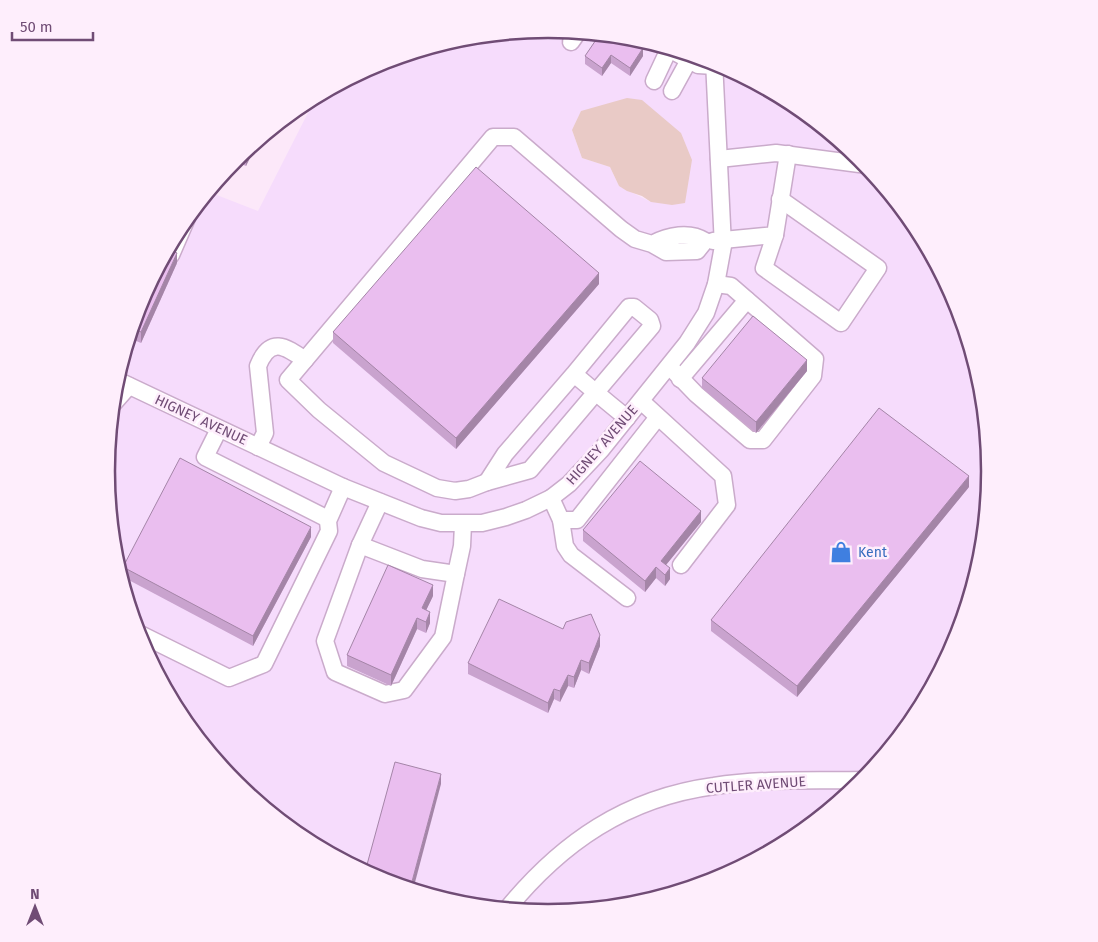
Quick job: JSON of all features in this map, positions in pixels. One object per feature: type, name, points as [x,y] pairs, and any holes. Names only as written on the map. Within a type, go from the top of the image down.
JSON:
[{"type":"street","points":[[654,81],[664,53]]},
{"type":"street","points":[[672,91],[688,61]]},
{"type":"street","name":"HIGNEY AVENUE","points":[[125,384],[343,487],[420,518],[441,523],[463,524],[482,522],[506,518],[551,498],[569,484],[601,450],[688,343],[706,312],[716,284],[723,239],[714,70]]},
{"type":"street","points":[[487,482],[505,454],[629,308],[634,307],[650,320],[652,326],[530,470],[469,489],[455,491],[437,488],[384,462],[319,410],[288,380],[493,137],[514,137],[621,229],[635,239],[652,244],[666,252],[697,251],[705,241],[775,236]]},
{"type":"street","points":[[719,158],[776,153],[855,163]]},
{"type":"street","points":[[780,199],[878,268],[841,323],[764,268],[775,236],[780,199],[788,154]]},
{"type":"street","points":[[669,366],[679,375],[680,379],[750,440],[763,440],[813,376],[814,359],[731,286],[716,284]]},
{"type":"street","points":[[680,379],[747,300]]},
{"type":"street","points":[[258,447],[265,433],[258,366],[262,357],[270,349],[286,347],[306,360]]},
{"type":"street","points":[[574,374],[627,418]]},
{"type":"street","points":[[641,401],[723,476],[726,505],[681,565]]},
{"type":"street","points":[[561,520],[576,520],[658,417]]},
{"type":"street","points":[[219,429],[205,457],[328,519]]},
{"type":"street","points":[[149,638],[229,678],[264,664],[330,532],[328,519],[343,487]]},
{"type":"street","points":[[551,498],[561,520],[565,546],[571,555],[627,598]]},
{"type":"street","points":[[380,502],[360,545],[325,641],[335,672],[385,694],[404,690],[443,638],[462,546],[463,524]]},
{"type":"street","points":[[360,545],[422,569],[456,574]]},
{"type":"street","name":"CUTLER AVENUE","points":[[513,903],[530,882],[573,843],[601,825],[632,809],[658,799],[682,792],[723,785],[769,781],[854,780]]},
{"type":"shaded area","points":[[521,38],[577,38],[606,41],[661,52],[715,70],[741,82],[790,111],[813,127],[856,164],[893,207],[909,230],[938,279],[950,305],[968,359],[979,414],[982,443],[982,499],[979,528],[968,583],[950,637],[938,663],[909,712],[893,735],[856,778],[813,815],[790,831],[741,860],[715,872],[661,890],[606,901],[577,904],[521,904],[492,901],[437,890],[383,872],[357,860],[308,831],[285,815],[242,778],[205,735],[189,712],[160,663],[148,637],[130,583],[124,556],[119,528],[115,471],[119,414],[130,359],[148,305],[160,279],[189,230],[215,194],[258,211],[309,110],[357,82],[383,70],[437,52],[492,41]],"holes":[[[572,130],[651,202],[619,186],[610,167],[582,158]]]},
{"type":"shaded area","points":[[627,98],[642,100],[681,133],[692,160],[685,203],[672,205],[651,202],[619,186],[610,167],[582,158],[572,130],[581,111]]},
{"type":"building","points":[[596,40],[643,48],[630,68],[611,55],[602,68],[585,56]]},
{"type":"building","points":[[476,167],[599,273],[456,438],[333,332]]},
{"type":"building","points":[[175,252],[177,253],[141,332],[139,331],[148,305]]},
{"type":"building","points":[[753,316],[807,360],[756,422],[702,378]]},
{"type":"building","points":[[879,408],[969,476],[797,686],[711,620]]},
{"type":"building","points":[[180,458],[311,527],[253,636],[127,569],[125,562]]},
{"type":"building","points":[[640,461],[701,511],[661,561],[670,568],[665,575],[656,567],[645,581],[583,530]]},
{"type":"building","points":[[388,565],[433,585],[422,608],[430,612],[426,622],[417,618],[391,675],[347,655]]},
{"type":"building","points":[[499,599],[563,629],[566,622],[591,614],[600,635],[589,663],[581,660],[574,677],[568,675],[560,691],[554,689],[548,703],[468,663]]},
{"type":"building","points":[[395,762],[441,774],[412,882],[367,865]]},
{"type":"place","name":"Kent","points":[[841,552]]}]
